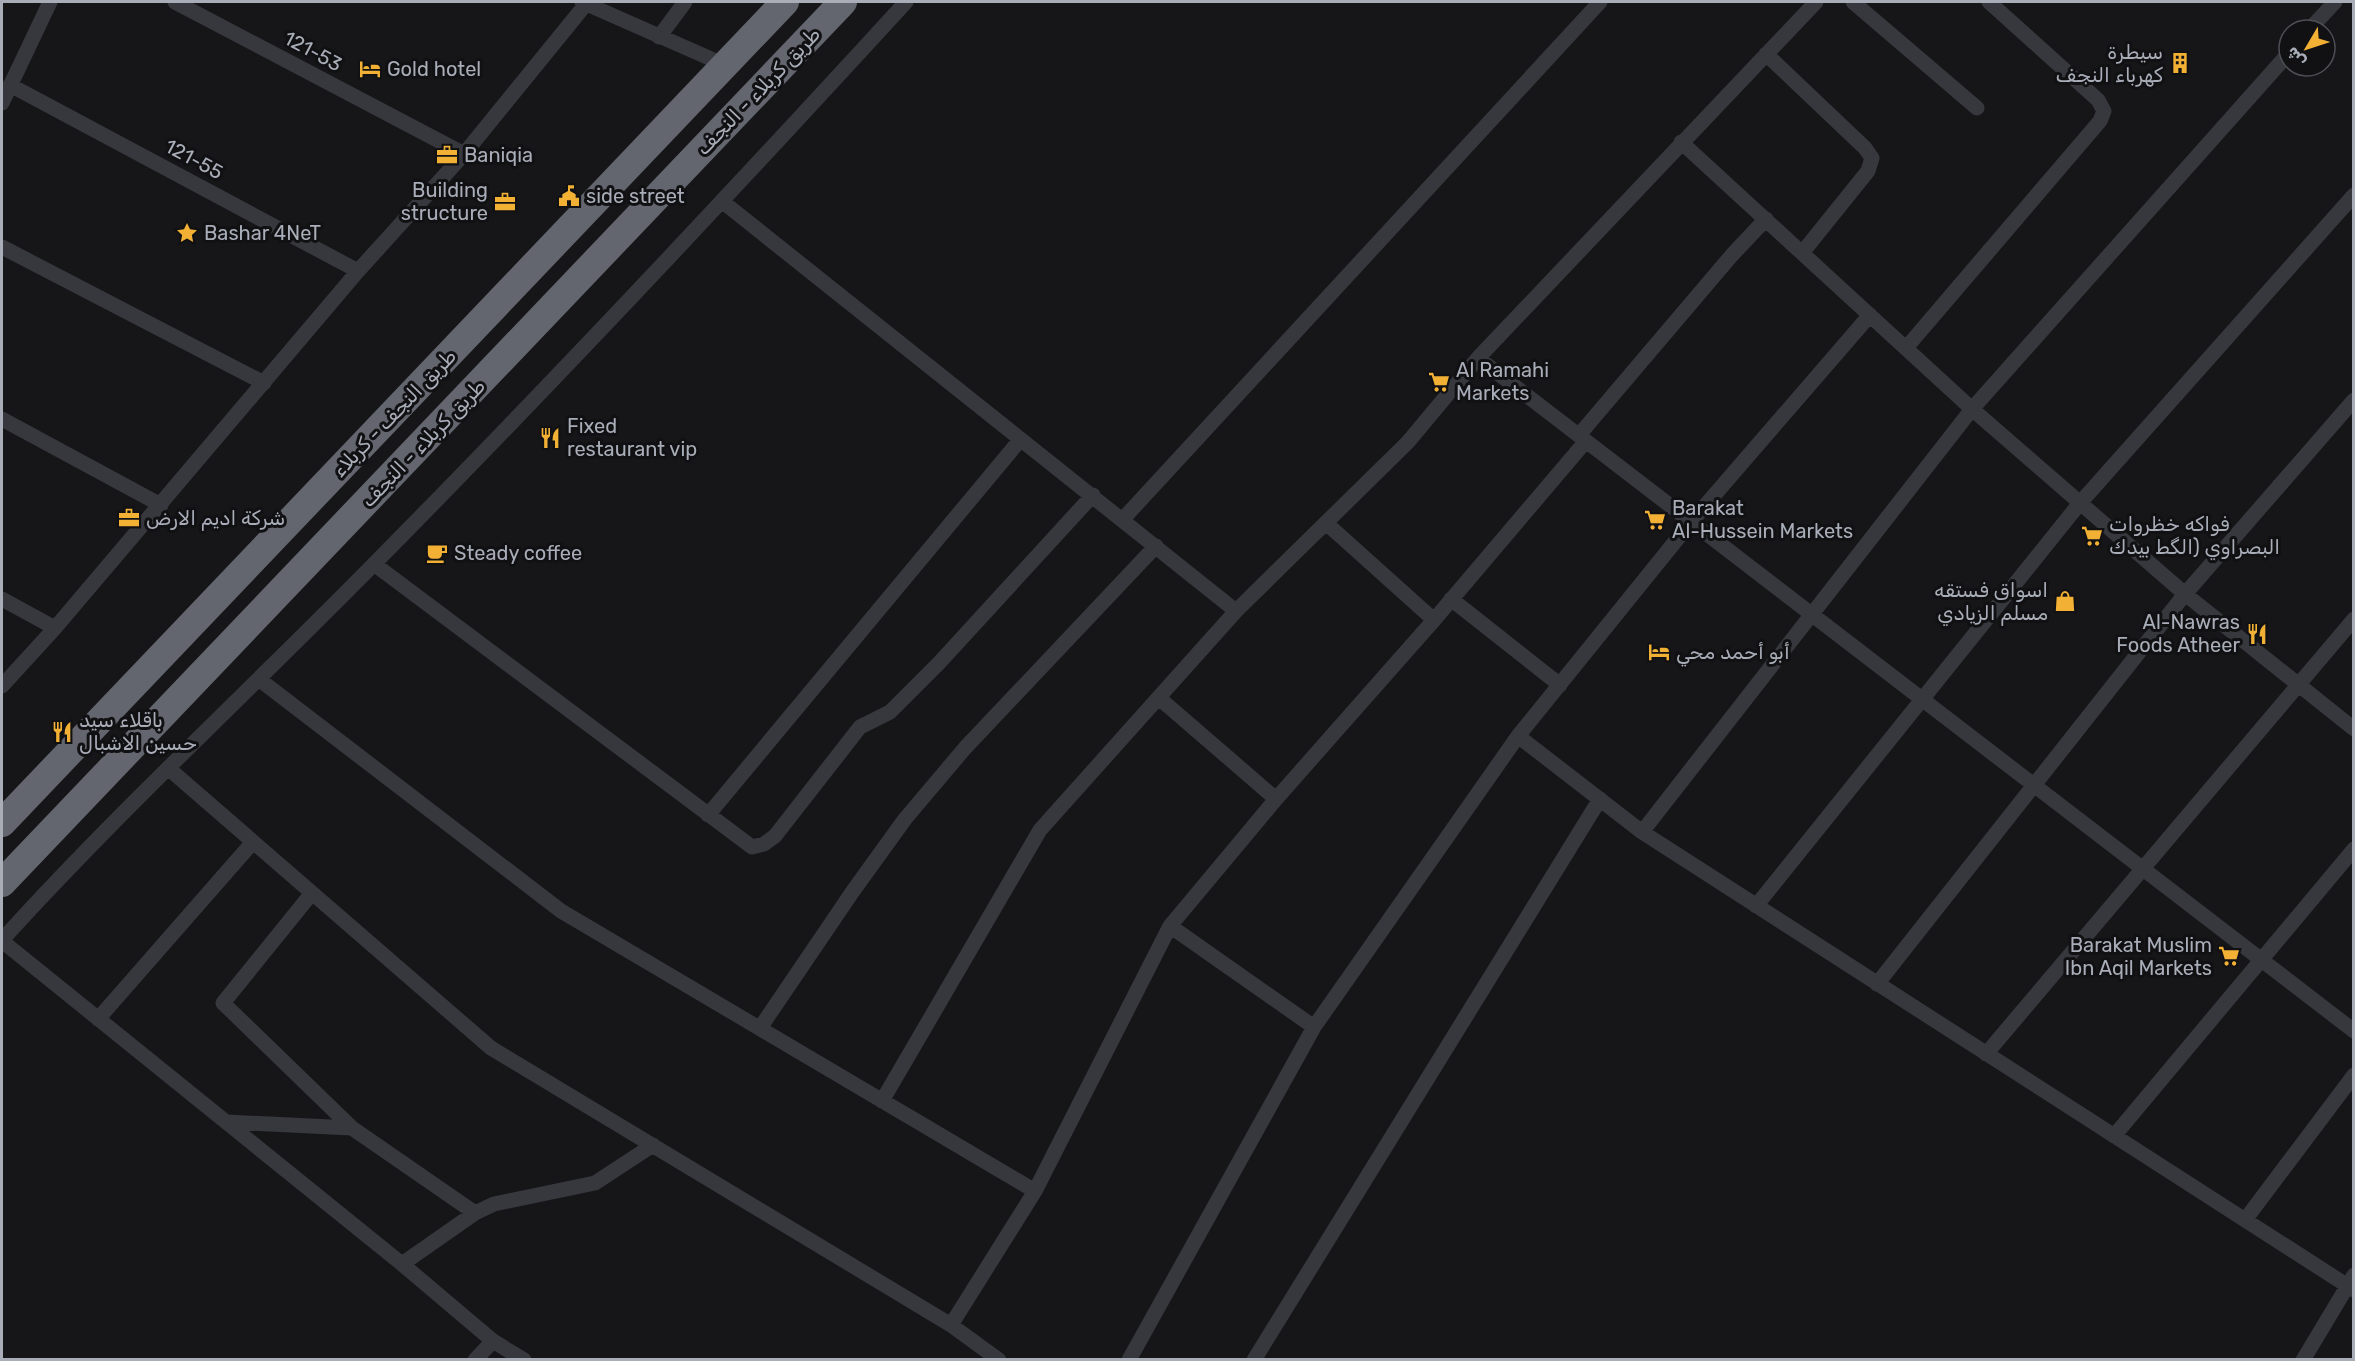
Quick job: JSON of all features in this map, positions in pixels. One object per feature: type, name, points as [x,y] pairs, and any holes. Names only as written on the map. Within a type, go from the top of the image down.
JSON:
[{"type":"highway","name":"طريق النجف - کربلاء","points":[[2,823],[785,2]]},
{"type":"highway","name":"طريق کربلاء - النجف","points":[[2,883],[843,2]]},
{"type":"street","points":[[2,103],[50,2]]},
{"type":"street","name":"121-53","points":[[175,2],[464,154]]},
{"type":"street","points":[[659,37],[685,2]]},
{"type":"street","points":[[524,1359],[493,1341],[402,1264],[2,941],[168,768],[260,680],[374,564],[723,202],[906,2]]},
{"type":"street","points":[[1123,519],[1600,2]]},
{"type":"street","points":[[882,1101],[1040,830],[1236,611],[1408,442],[1478,358],[1816,2]]},
{"type":"street","points":[[1853,2],[1977,108]]},
{"type":"street","points":[[1906,348],[2100,121],[2104,111],[2098,100],[1989,2]]},
{"type":"street","points":[[2320,18],[2335,2]]},
{"type":"street","points":[[2,686],[55,628],[358,271],[464,154],[584,3],[725,66]]},
{"type":"street","points":[[1766,54],[1865,148],[1872,159],[1868,171],[1802,253]]},
{"type":"street","points":[[1642,832],[1972,409],[2277,66]]},
{"type":"street","name":"121-55","points":[[10,85],[358,271]]},
{"type":"street","points":[[1681,142],[1972,409],[2185,594],[2354,729]]},
{"type":"street","points":[[1756,906],[2080,503],[2354,195]]},
{"type":"street","points":[[723,202],[1236,611]]},
{"type":"street","points":[[951,1325],[1035,1191],[1170,927],[1276,799],[1434,620],[1732,255],[1766,219]]},
{"type":"street","points":[[2,247],[264,383]]},
{"type":"street","points":[[1129,1359],[1314,1027],[1518,736],[1691,522],[1870,315]]},
{"type":"street","points":[[1478,358],[2354,1031]]},
{"type":"street","points":[[1877,984],[2185,594],[2354,400]]},
{"type":"street","points":[[2,419],[161,504]]},
{"type":"street","points":[[708,815],[1020,440]]},
{"type":"street","points":[[374,564],[752,847],[764,844],[775,836],[860,727],[890,712],[931,672],[1093,495]]},
{"type":"street","points":[[1326,523],[1434,620]]},
{"type":"street","points":[[760,1028],[905,819],[965,748],[1156,546]]},
{"type":"street","points":[[2,599],[55,628]]},
{"type":"street","points":[[1451,599],[1560,685]]},
{"type":"street","points":[[1986,1054],[2354,619]]},
{"type":"street","points":[[260,680],[561,911],[1035,1191]]},
{"type":"street","points":[[1159,698],[1276,799]]},
{"type":"street","points":[[1518,736],[1642,832],[2245,1220],[2351,1284],[2303,1359]]},
{"type":"street","points":[[168,768],[491,1048],[951,1325],[999,1359]]},
{"type":"street","points":[[1254,1359],[1600,799]]},
{"type":"street","points":[[98,1019],[253,842]]},
{"type":"street","points":[[2114,1136],[2354,849]]},
{"type":"street","points":[[312,893],[223,1003],[352,1128],[475,1213]]},
{"type":"street","points":[[1170,927],[1314,1027]]},
{"type":"street","points":[[2245,1220],[2354,1075]]},
{"type":"street","points":[[226,1122],[352,1128]]},
{"type":"street","points":[[402,1264],[475,1213],[494,1204],[596,1183],[653,1145]]},
{"type":"street","points":[[475,1359],[493,1341]]},
{"type":"place","name":"سيطرة كهرباء النجف","points":[[2180,63]]},
{"type":"place","name":"Gold hotel","points":[[370,69]]},
{"type":"place","name":"Baniqia","points":[[447,155]]},
{"type":"place","name":"side street","points":[[569,196]]},
{"type":"place","name":"Building structure","points":[[505,202]]},
{"type":"place","name":"Bashar 4NeT","points":[[187,233]]},
{"type":"place","name":"Al Ramahi Markets","points":[[1439,382]]},
{"type":"place","name":"Fixed restaurant vip","points":[[550,438]]},
{"type":"place","name":"شركة اديم الارض","points":[[129,518]]},
{"type":"place","name":"Barakat Al-Hussein Markets","points":[[1655,520]]},
{"type":"place","name":"فواكه خظروات البصراوي (الگط بيدك","points":[[2092,536]]},
{"type":"place","name":"Steady coffee","points":[[437,553]]},
{"type":"place","name":"اسواق فستقه مسلم الزيادي","points":[[2065,601]]},
{"type":"place","name":"Al-Nawras Foods Atheer","points":[[2257,634]]},
{"type":"place","name":"أبو أحمد محي","points":[[1659,652]]},
{"type":"place","name":"باقلاء سيد حسين الاشبال","points":[[62,732]]},
{"type":"place","name":"Barakat Muslim Ibn Aqil Markets","points":[[2229,956]]}]
